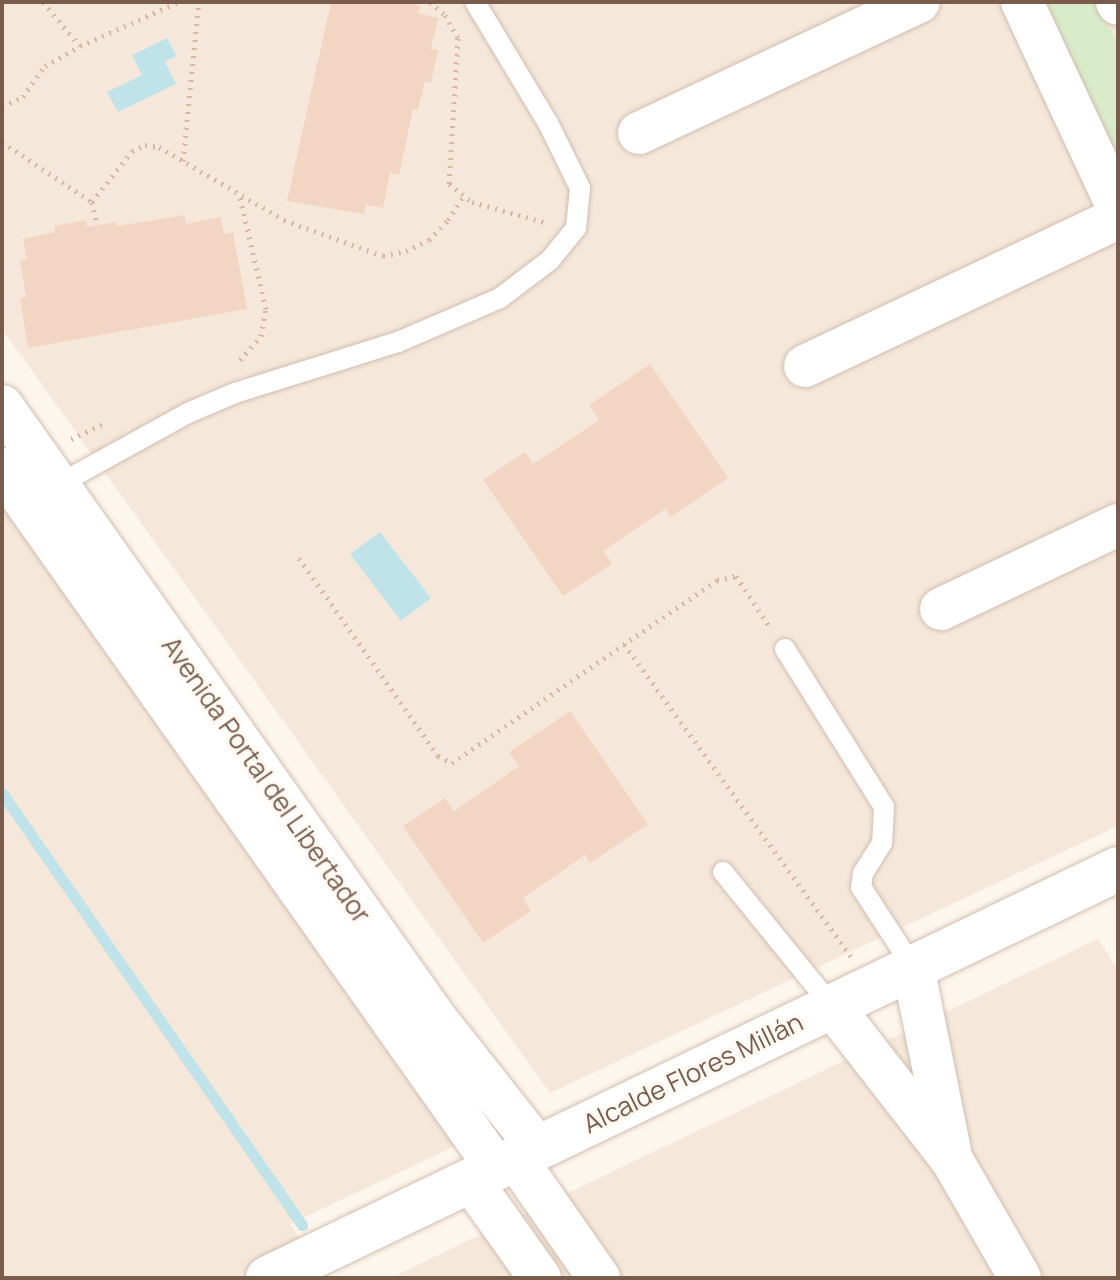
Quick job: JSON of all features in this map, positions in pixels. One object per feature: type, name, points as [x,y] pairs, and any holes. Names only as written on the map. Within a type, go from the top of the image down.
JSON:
[{"type":"street","points":[[639,133],[919,2]]},
{"type":"street","points":[[1022,2],[1118,208]]},
{"type":"street","points":[[805,366],[1118,218]]},
{"type":"street","name":"Avenida Portal del Libertador","points":[[2,406],[31,478],[506,1164],[599,1278]]},
{"type":"street","points":[[941,609],[1118,525]]},
{"type":"street","name":"Alcalde Flores Millán","points":[[268,1278],[1118,869]]},
{"type":"street","points":[[913,967],[952,1160]]},
{"type":"street","points":[[832,1006],[952,1160],[1020,1278]]},
{"type":"street","name":"Avenida Portal del Libertador","points":[[506,1164],[540,1278]]},
{"type":"lane","points":[[31,478],[235,393],[398,342],[500,298],[550,260],[576,228],[580,188],[548,123],[475,2]]},
{"type":"lane","points":[[785,649],[884,807],[886,819],[882,843],[863,873],[861,887],[913,967]]},
{"type":"lane","points":[[723,872],[832,1006]]},
{"type":"path","points":[[43,2],[80,46]]},
{"type":"path","points":[[2,106],[23,97],[45,66],[80,46],[179,2]]},
{"type":"path","points":[[183,161],[199,2]]},
{"type":"path","points":[[430,2],[445,15],[458,38],[449,184],[463,197],[514,217],[576,228]]},
{"type":"path","points":[[2,142],[92,202],[96,221]]},
{"type":"path","points":[[92,202],[132,151],[145,145],[159,147],[284,220],[383,256],[406,251],[429,240],[448,220],[463,197]]},
{"type":"path","points":[[235,363],[246,356],[261,336],[266,309],[240,196]]},
{"type":"path","points":[[31,478],[107,422]]},
{"type":"path","points":[[299,558],[438,756],[452,763],[717,580],[736,576],[785,649]]},
{"type":"path","points":[[624,644],[872,986]]},
{"type":"shaded area","points":[[2,2],[1118,2],[1118,826],[550,1093],[2,329]]},
{"type":"shaded area","points":[[2,439],[481,1134],[290,1224],[326,1278],[2,1278]]},
{"type":"shaded area","points":[[1098,939],[1118,970],[1118,1278],[390,1278]]},
{"type":"green space","points":[[1044,2],[1096,2],[1118,44],[1118,169]]},
{"type":"water","points":[[167,38],[176,56],[165,62],[176,84],[118,112],[107,92],[142,75],[132,55]]},
{"type":"water","points":[[380,532],[431,598],[401,621],[350,554]]},
{"type":"building","points":[[331,2],[400,2],[420,6],[418,13],[438,18],[431,49],[438,50],[431,83],[425,81],[418,110],[413,109],[399,175],[390,173],[383,208],[366,205],[364,214],[287,201]]},
{"type":"building","points":[[184,215],[186,224],[221,217],[224,234],[233,232],[247,309],[28,348],[20,298],[26,297],[20,260],[27,259],[23,239],[55,232],[54,226],[86,220],[87,227],[116,222],[117,226]]},
{"type":"building","points":[[650,364],[728,478],[671,517],[665,509],[603,551],[612,564],[563,596],[483,480],[525,452],[533,464],[599,420],[589,405]]},
{"type":"building","points":[[570,711],[648,824],[590,863],[585,855],[523,898],[531,911],[483,943],[403,826],[445,798],[454,811],[519,766],[509,752]]},
{"type":"waterway","points":[[2,793],[302,1225]]}]
